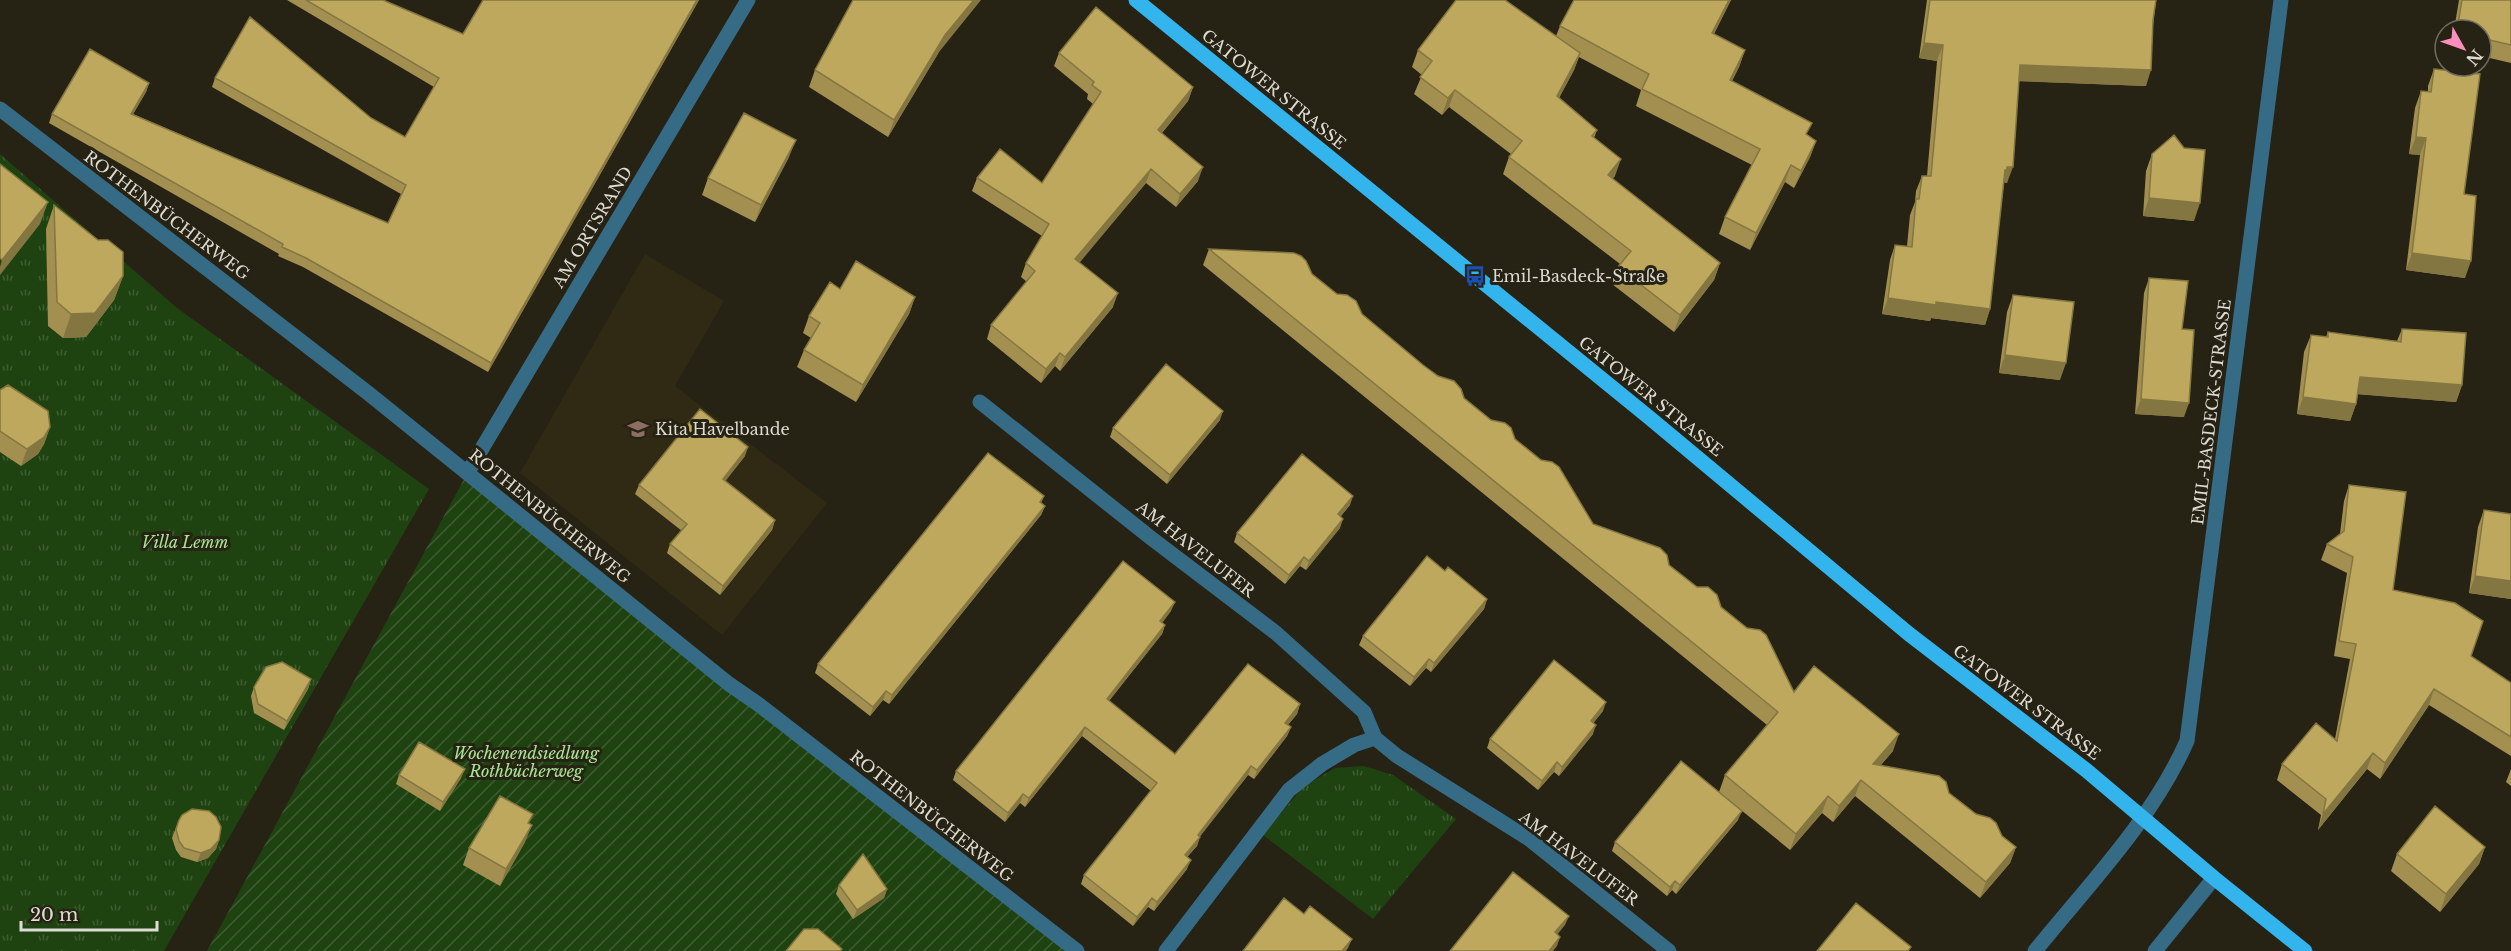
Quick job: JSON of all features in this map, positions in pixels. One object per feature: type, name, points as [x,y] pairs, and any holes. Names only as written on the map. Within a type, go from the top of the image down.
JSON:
[{"type":"main road","name":"GATOWER STRASSE","points":[[1136,0],[1651,419],[1909,634],[2086,770],[2305,951]]},
{"type":"street","name":"AM ORTSRAND","points":[[468,472],[748,0]]},
{"type":"street","name":"EMIL-BASDECK-STRASSE","points":[[2144,818],[2178,761],[2187,741],[2281,0]]},
{"type":"street","name":"ROTHENBÜCHERWEG","points":[[0,109],[468,472],[729,684],[1077,951]]},
{"type":"street","name":"AM HAVELUFER","points":[[981,402],[1151,538],[1276,633],[1364,712],[1375,738],[1397,756],[1528,839],[1669,951]]},
{"type":"street","points":[[1166,951],[1289,790],[1354,745],[1375,738]]},
{"type":"street","points":[[2035,951],[2144,818]]},
{"type":"street","points":[[2155,951],[2214,878]]},
{"type":"shaded area","name":"Kita Havelbande","points":[[645,254],[724,301],[675,386],[827,503],[722,635],[520,473]]},
{"type":"green space","name":"Villa Lemm","points":[[0,154],[177,308],[429,489],[164,951],[0,951]]},
{"type":"green space","name":"Wochenendsiedlung Rothbücherweg","points":[[468,472],[1077,951],[207,951]]},
{"type":"green space","points":[[1364,766],[1393,775],[1456,819],[1373,919],[1263,835],[1303,787],[1335,768]]},
{"type":"building","points":[[306,0],[383,0],[463,34],[483,0],[697,0],[491,363],[306,258],[282,247],[283,244],[52,114],[90,49],[149,83],[131,114],[388,223],[406,185],[215,78],[250,17],[371,118],[405,137],[439,78]]},
{"type":"building","points":[[853,0],[974,0],[945,35],[894,120],[815,70]]},
{"type":"building","points":[[1456,0],[1505,0],[1580,53],[1557,96],[1597,130],[1592,136],[1621,159],[1608,175],[1720,263],[1680,315],[1618,267],[1631,251],[1509,157],[1522,141],[1455,90],[1448,98],[1420,77],[1432,61],[1418,50]]},
{"type":"building","points":[[1574,0],[1729,0],[1712,33],[1745,50],[1730,80],[1812,123],[1806,134],[1816,141],[1801,171],[1791,165],[1756,233],[1725,217],[1760,149],[1642,89],[1649,74],[1560,26]]},
{"type":"building","points":[[1930,0],[2156,0],[2151,70],[2020,65],[2013,167],[2007,167],[2005,170],[1990,309],[1936,302],[1936,305],[1888,298],[1895,245],[1912,247],[1916,199],[1919,199],[1922,176],[1931,176],[1943,45],[1924,43]]},
{"type":"building","points":[[2462,0],[2511,0],[2511,45],[2493,41],[2493,18],[2459,18]]},
{"type":"building","points":[[1096,7],[1193,87],[1158,130],[1203,167],[1180,194],[1151,169],[1075,259],[1118,293],[1065,357],[1060,353],[1046,369],[991,325],[1035,271],[1026,263],[1049,224],[977,178],[1000,149],[1042,183],[1101,92],[1092,85],[1094,82],[1059,53]]},
{"type":"building","points":[[2433,77],[2479,78],[2464,194],[2476,196],[2471,261],[2412,253],[2426,138],[2416,137],[2421,91],[2431,92]]},
{"type":"building","points":[[744,113],[796,140],[761,205],[708,178]]},
{"type":"building","points":[[2174,135],[2184,148],[2205,150],[2200,203],[2149,198],[2152,154]]},
{"type":"building","points":[[0,164],[48,202],[2,260],[0,258]]},
{"type":"building","points":[[54,205],[98,240],[108,240],[123,252],[123,276],[95,313],[71,314],[57,302]]},
{"type":"building","points":[[1209,249],[1294,253],[1301,256],[1312,274],[1337,294],[1347,295],[1356,301],[1362,314],[1423,365],[1438,376],[1454,381],[1461,389],[1464,398],[1491,420],[1505,423],[1511,428],[1515,439],[1541,460],[1552,462],[1559,467],[1593,524],[1660,548],[1667,555],[1669,565],[1697,587],[1708,587],[1717,595],[1721,607],[1747,628],[1760,630],[1766,635],[1794,692],[1814,666],[1899,734],[1873,764],[1939,776],[1946,782],[1949,793],[1976,814],[1990,818],[1996,823],[2002,836],[2016,847],[1986,882],[1861,780],[1839,806],[1828,796],[1796,834],[1725,775],[1778,712]]},
{"type":"building","points":[[856,261],[915,297],[863,385],[804,350],[820,323],[809,316],[830,282],[840,289]]},
{"type":"building","points":[[2149,278],[2188,281],[2182,329],[2194,330],[2189,403],[2141,399]]},
{"type":"building","points":[[2013,295],[2074,302],[2066,363],[2005,355]]},
{"type":"building","points":[[2402,329],[2466,333],[2462,385],[2360,377],[2356,404],[2303,397],[2311,335],[2328,337],[2328,332],[2401,342]]},
{"type":"building","points":[[1166,364],[1223,411],[1170,475],[1113,428]]},
{"type":"building","points":[[8,385],[48,411],[50,427],[44,437],[27,449],[0,431],[0,390]]},
{"type":"building","points":[[700,409],[748,447],[723,479],[775,520],[723,586],[670,544],[687,524],[639,485]]},
{"type":"building","points":[[988,453],[1044,496],[1040,502],[1045,506],[892,695],[886,691],[873,707],[818,664]]},
{"type":"building","points":[[1302,454],[1353,496],[1338,514],[1343,519],[1309,561],[1304,557],[1289,575],[1237,533]]},
{"type":"building","points":[[2349,485],[2406,492],[2393,590],[2455,603],[2483,621],[2471,656],[2511,683],[2511,737],[2434,689],[2385,763],[2373,753],[2323,814],[2326,799],[2282,764],[2316,723],[2337,741],[2356,644],[2339,641],[2353,557],[2327,544],[2344,531]]},
{"type":"building","points":[[2484,510],[2511,514],[2511,581],[2475,576]]},
{"type":"building","points":[[1427,556],[1445,571],[1448,567],[1487,599],[1434,663],[1429,659],[1414,677],[1363,636]]},
{"type":"building","points":[[1123,561],[1175,602],[1160,621],[1165,625],[1107,699],[1175,754],[1248,664],[1300,704],[1285,723],[1291,727],[1257,770],[1251,766],[1198,835],[1200,837],[1185,855],[1191,860],[1157,902],[1152,898],[1137,917],[1084,875],[1157,783],[1085,727],[1029,798],[1023,794],[1008,813],[956,771]]},
{"type":"building","points":[[1554,660],[1606,702],[1591,721],[1596,725],[1562,767],[1557,762],[1542,781],[1490,739]]},
{"type":"building","points":[[282,662],[311,679],[287,721],[258,704],[254,687],[266,667]]},
{"type":"building","points":[[419,742],[465,769],[443,802],[399,775]]},
{"type":"building","points":[[1681,761],[1742,811],[1680,885],[1675,881],[1670,887],[1615,842]]},
{"type":"building","points":[[500,796],[533,814],[528,823],[532,825],[506,869],[469,848]]},
{"type":"building","points":[[2435,806],[2485,847],[2446,894],[2397,854]]},
{"type":"building","points":[[192,809],[209,811],[216,817],[221,827],[219,840],[211,849],[201,853],[184,848],[179,841],[176,829],[182,815]]},
{"type":"building","points":[[863,854],[887,889],[857,910],[839,885]]},
{"type":"building","points":[[1513,872],[1569,916],[1555,932],[1560,937],[1549,951],[1450,951]]},
{"type":"building","points":[[1284,898],[1304,914],[1310,906],[1352,939],[1342,951],[1243,951]]},
{"type":"building","points":[[1856,903],[1911,947],[1908,951],[1817,951]]},
{"type":"building","points":[[804,929],[818,929],[842,949],[840,951],[786,951]]},
{"type":"place","name":"Emil-Basdeck-Straße","points":[[1475,276]]},
{"type":"place","name":"Kita Havelbande","points":[[638,429]]}]
